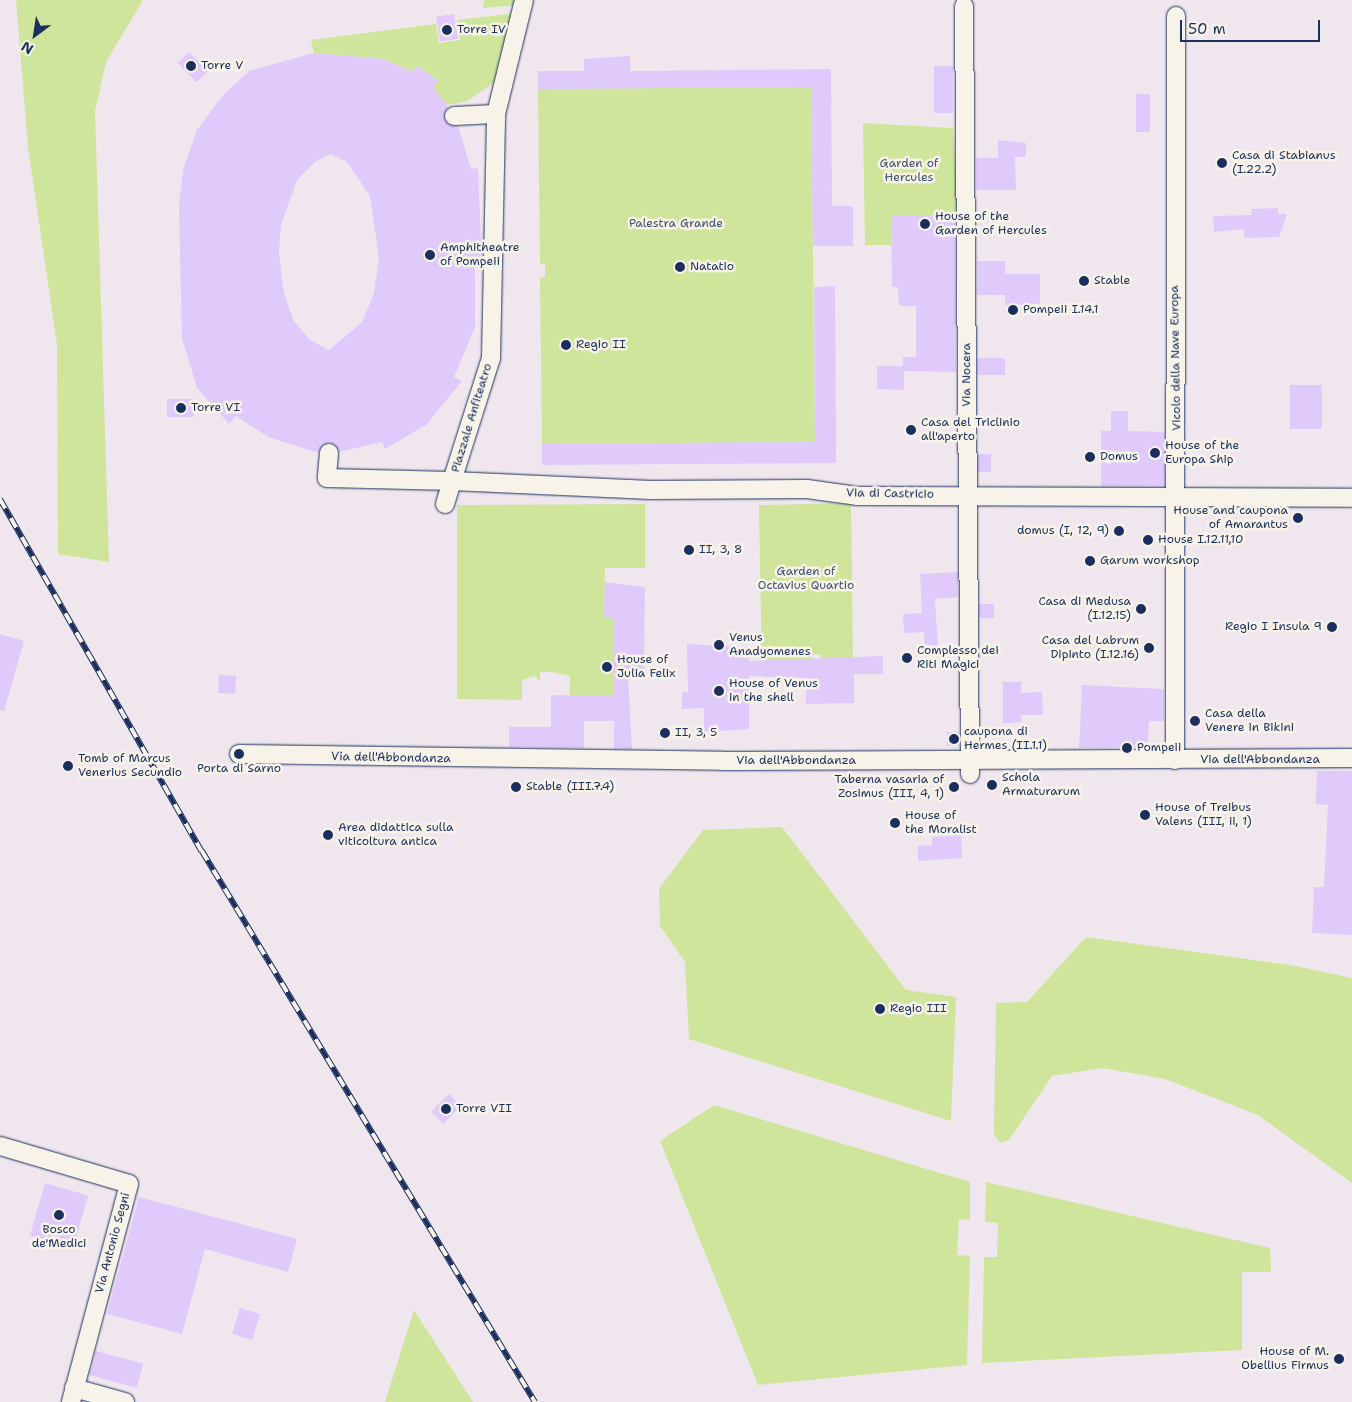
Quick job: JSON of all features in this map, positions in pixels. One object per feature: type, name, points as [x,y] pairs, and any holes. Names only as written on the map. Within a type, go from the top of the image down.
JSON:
[{"type":"street","name":"Piazzale Anfiteatro","points":[[452,481],[491,358],[496,114],[524,0]]},
{"type":"street","name":"Via Nocera","points":[[964,6],[970,768]]},
{"type":"street","name":"Vicolo della Nave Europa","points":[[1175,760],[1178,498],[1176,16]]},
{"type":"street","points":[[454,116],[496,114]]},
{"type":"street","name":"Via di Castricio","points":[[329,453],[327,478],[452,481],[530,487],[1178,498],[1352,498]]},
{"type":"street","points":[[446,504],[452,481]]},
{"type":"street","name":"Via dell'Abbondanza","points":[[239,754],[970,768],[1175,760],[1352,758]]},
{"type":"street","name":"Via Antonio Segni","points":[[0,1146],[129,1184],[72,1395]]},
{"type":"street","points":[[72,1395],[125,1402]]},
{"type":"green space","points":[[16,0],[143,0],[106,62],[95,111],[109,562],[58,554],[57,345],[28,147]]},
{"type":"green space","points":[[484,0],[519,0],[518,5],[483,8]]},
{"type":"green space","points":[[516,13],[502,77],[467,101],[447,105],[433,87],[438,81],[418,66],[413,72],[383,59],[314,53],[311,40],[436,24],[439,43],[460,40],[457,20]]},
{"type":"green space","name":"Palestra Grande","points":[[811,87],[815,442],[542,444],[540,277],[545,277],[545,264],[540,264],[538,89]]},
{"type":"green space","name":"Garden of Hercules","points":[[863,123],[953,128],[959,215],[891,215],[891,245],[865,245]]},
{"type":"green space","name":"Garden of Octavius Quartio","points":[[851,503],[853,659],[821,669],[821,655],[812,654],[812,669],[762,676],[759,505]]},
{"type":"green space","points":[[645,504],[645,568],[605,568],[604,617],[614,618],[614,711],[570,696],[570,676],[551,672],[540,672],[540,681],[534,676],[522,680],[522,700],[457,699],[457,505]]},
{"type":"green space","points":[[782,827],[906,990],[956,997],[951,1121],[689,1039],[685,962],[660,926],[659,889],[703,830]]},
{"type":"green space","points":[[1086,937],[1290,965],[1352,978],[1352,1183],[1258,1115],[1165,1079],[1102,1068],[1052,1076],[1009,1140],[1000,1143],[994,1134],[996,1003],[1027,1002]]},
{"type":"green space","points":[[714,1105],[970,1182],[970,1220],[959,1219],[957,1255],[970,1256],[967,1365],[758,1385],[660,1141]]},
{"type":"green space","points":[[986,1182],[1270,1248],[1271,1272],[1242,1272],[1242,1350],[982,1363],[984,1257],[997,1257],[998,1223],[985,1222]]},
{"type":"green space","points":[[414,1310],[473,1402],[385,1402]]},
{"type":"building","name":"Torre IV","points":[[454,14],[458,39],[440,42],[436,17]]},
{"type":"building","name":"Torre V","points":[[189,52],[208,71],[197,82],[178,63]]},
{"type":"building","name":"Amphitheatre of Pompeii","points":[[314,53],[383,59],[413,72],[417,66],[438,81],[433,87],[448,107],[445,121],[458,126],[471,169],[478,168],[482,267],[475,267],[475,327],[454,377],[462,381],[426,425],[385,449],[382,442],[339,452],[329,442],[318,452],[268,437],[236,416],[229,424],[197,388],[182,338],[179,206],[183,170],[197,130],[223,95],[249,71]],"holes":[[[331,154],[347,162],[370,196],[379,258],[374,293],[362,322],[329,350],[310,340],[294,321],[284,294],[279,253],[281,225],[297,180],[316,161]]]},
{"type":"building","points":[[630,56],[630,71],[831,69],[832,206],[853,206],[853,246],[813,246],[811,87],[538,89],[538,71],[584,71],[584,59]]},
{"type":"building","points":[[934,66],[953,66],[953,113],[934,113]]},
{"type":"building","points":[[1136,94],[1150,94],[1150,132],[1136,132]]},
{"type":"building","points":[[998,140],[1026,143],[1026,157],[1015,157],[1016,190],[976,190],[976,158],[998,158]]},
{"type":"building","points":[[1278,208],[1278,214],[1287,214],[1279,237],[1244,238],[1244,229],[1214,232],[1213,216],[1252,215],[1251,209]]},
{"type":"building","points":[[891,215],[955,215],[956,372],[904,371],[904,390],[877,389],[877,366],[903,366],[903,357],[916,357],[916,306],[899,306],[898,287],[892,287]]},
{"type":"building","points":[[977,261],[1005,261],[1005,274],[1040,274],[1040,304],[1005,305],[1005,295],[977,295]]},
{"type":"building","points":[[835,286],[836,463],[542,465],[542,444],[815,442],[814,287]]},
{"type":"building","points":[[977,358],[1005,358],[1005,375],[977,375]]},
{"type":"building","points":[[1290,385],[1322,385],[1322,429],[1290,429]]},
{"type":"building","name":"Torre VI","points":[[167,399],[194,399],[194,417],[167,417]]},
{"type":"building","name":"House of the Europa Ship","points":[[1111,411],[1128,411],[1128,431],[1165,432],[1165,487],[1101,486],[1101,431],[1111,431]]},
{"type":"building","points":[[978,454],[991,454],[991,472],[978,472]]},
{"type":"building","points":[[958,572],[958,597],[935,599],[938,649],[925,650],[924,632],[904,633],[903,614],[922,613],[920,574]]},
{"type":"building","points":[[605,582],[645,587],[644,677],[628,677],[632,749],[614,749],[614,721],[584,721],[584,748],[509,747],[509,727],[551,727],[551,695],[614,696],[614,618],[604,618]]},
{"type":"building","points":[[979,604],[994,604],[994,618],[979,618]]},
{"type":"building","points":[[0,634],[24,641],[4,711],[0,710]]},
{"type":"building","points":[[687,644],[749,647],[749,661],[883,656],[883,674],[854,674],[854,703],[806,704],[806,678],[749,676],[749,729],[704,732],[704,708],[682,709],[682,692],[688,692]]},
{"type":"building","points":[[219,675],[236,676],[235,694],[218,693]]},
{"type":"building","points":[[1003,682],[1021,682],[1021,693],[1042,692],[1043,715],[1021,715],[1021,722],[1003,723]]},
{"type":"building","points":[[1082,685],[1164,689],[1164,721],[1149,721],[1148,743],[1143,747],[1079,748]]},
{"type":"building","name":"caupona di Hermes (II.1.1)","points":[[947,732],[959,732],[959,746],[947,746]]},
{"type":"building","points":[[1317,771],[1352,771],[1352,935],[1312,933],[1314,887],[1324,887],[1328,805],[1316,804]]},
{"type":"building","points":[[961,835],[962,858],[918,861],[918,846],[932,845],[932,837]]},
{"type":"building","name":"Torre VII","points":[[449,1094],[461,1106],[443,1124],[431,1112]]},
{"type":"building","name":"Bosco de'Medici","points":[[45,1183],[88,1195],[73,1248],[30,1236]]},
{"type":"building","points":[[139,1197],[297,1239],[288,1272],[205,1249],[182,1334],[107,1314]]},
{"type":"building","points":[[240,1308],[260,1314],[252,1340],[232,1334]]},
{"type":"building","points":[[96,1351],[143,1364],[137,1388],[90,1375]]},
{"type":"railway","points":[[0,499],[202,851],[535,1402]]},
{"type":"place","name":"Torre IV","points":[[447,30]]},
{"type":"place","name":"Torre V","points":[[191,66]]},
{"type":"place","name":"Casa di Stabianus (I.22.2)","points":[[1222,163]]},
{"type":"place","name":"House of the Garden of Hercules","points":[[925,224]]},
{"type":"place","name":"Amphitheatre of Pompeii","points":[[430,255]]},
{"type":"place","name":"Natatio","points":[[680,267]]},
{"type":"place","name":"Stable","points":[[1084,281]]},
{"type":"place","name":"Pompeii I.14.1","points":[[1013,310]]},
{"type":"place","name":"Regio II","points":[[566,345]]},
{"type":"place","name":"Torre VI","points":[[181,408]]},
{"type":"place","name":"Casa del Triclinio all'aperto","points":[[911,430]]},
{"type":"place","name":"House of the Europa Ship","points":[[1155,453]]},
{"type":"place","name":"Domus","points":[[1090,457]]},
{"type":"place","name":"House and caupona of Amarantus","points":[[1298,518]]},
{"type":"place","name":"domus (I, 12, 9)","points":[[1119,531]]},
{"type":"place","name":"House I.12.11,10","points":[[1148,540]]},
{"type":"place","name":"II, 3, 8","points":[[689,550]]},
{"type":"place","name":"Garum workshop","points":[[1090,561]]},
{"type":"place","name":"Casa di Medusa (I.12.15)","points":[[1141,609]]},
{"type":"place","name":"Regio I Insula 9","points":[[1332,627]]},
{"type":"place","name":"Venus Anadyomenes","points":[[719,645]]},
{"type":"place","name":"Casa del Labrum Dipinto (I.12.16)","points":[[1149,648]]},
{"type":"place","name":"Complesso dei Riti Magici","points":[[907,658]]},
{"type":"place","name":"House of Julia Felix","points":[[607,667]]},
{"type":"place","name":"House of Venus in the shell","points":[[719,691]]},
{"type":"place","name":"Casa della Venere in Bikini","points":[[1195,721]]},
{"type":"place","name":"II, 3, 5","points":[[665,733]]},
{"type":"place","name":"caupona di Hermes (II.1.1)","points":[[954,739]]},
{"type":"place","name":"Pompeii","points":[[1127,748]]},
{"type":"place","name":"Porta di Sarno","points":[[239,754]]},
{"type":"place","name":"Tomb of Marcus Venerius Secundio","points":[[68,766]]},
{"type":"place","name":"Schola Armaturarum","points":[[992,785]]},
{"type":"place","name":"Stable (III.7.4)","points":[[516,787]]},
{"type":"place","name":"Taberna vasaria of Zosimus (III, 4, 1)","points":[[954,787]]},
{"type":"place","name":"House of Treibus Valens (III, ii, 1)","points":[[1145,815]]},
{"type":"place","name":"House of the Moralist","points":[[895,823]]},
{"type":"place","name":"Area didattica sulla viticoltura antica","points":[[328,835]]},
{"type":"place","name":"Regio III","points":[[880,1009]]},
{"type":"place","name":"Torre VII","points":[[446,1109]]},
{"type":"place","name":"Bosco de'Medici","points":[[59,1215]]},
{"type":"place","name":"House of M. Obellius Firmus","points":[[1339,1359]]}]
